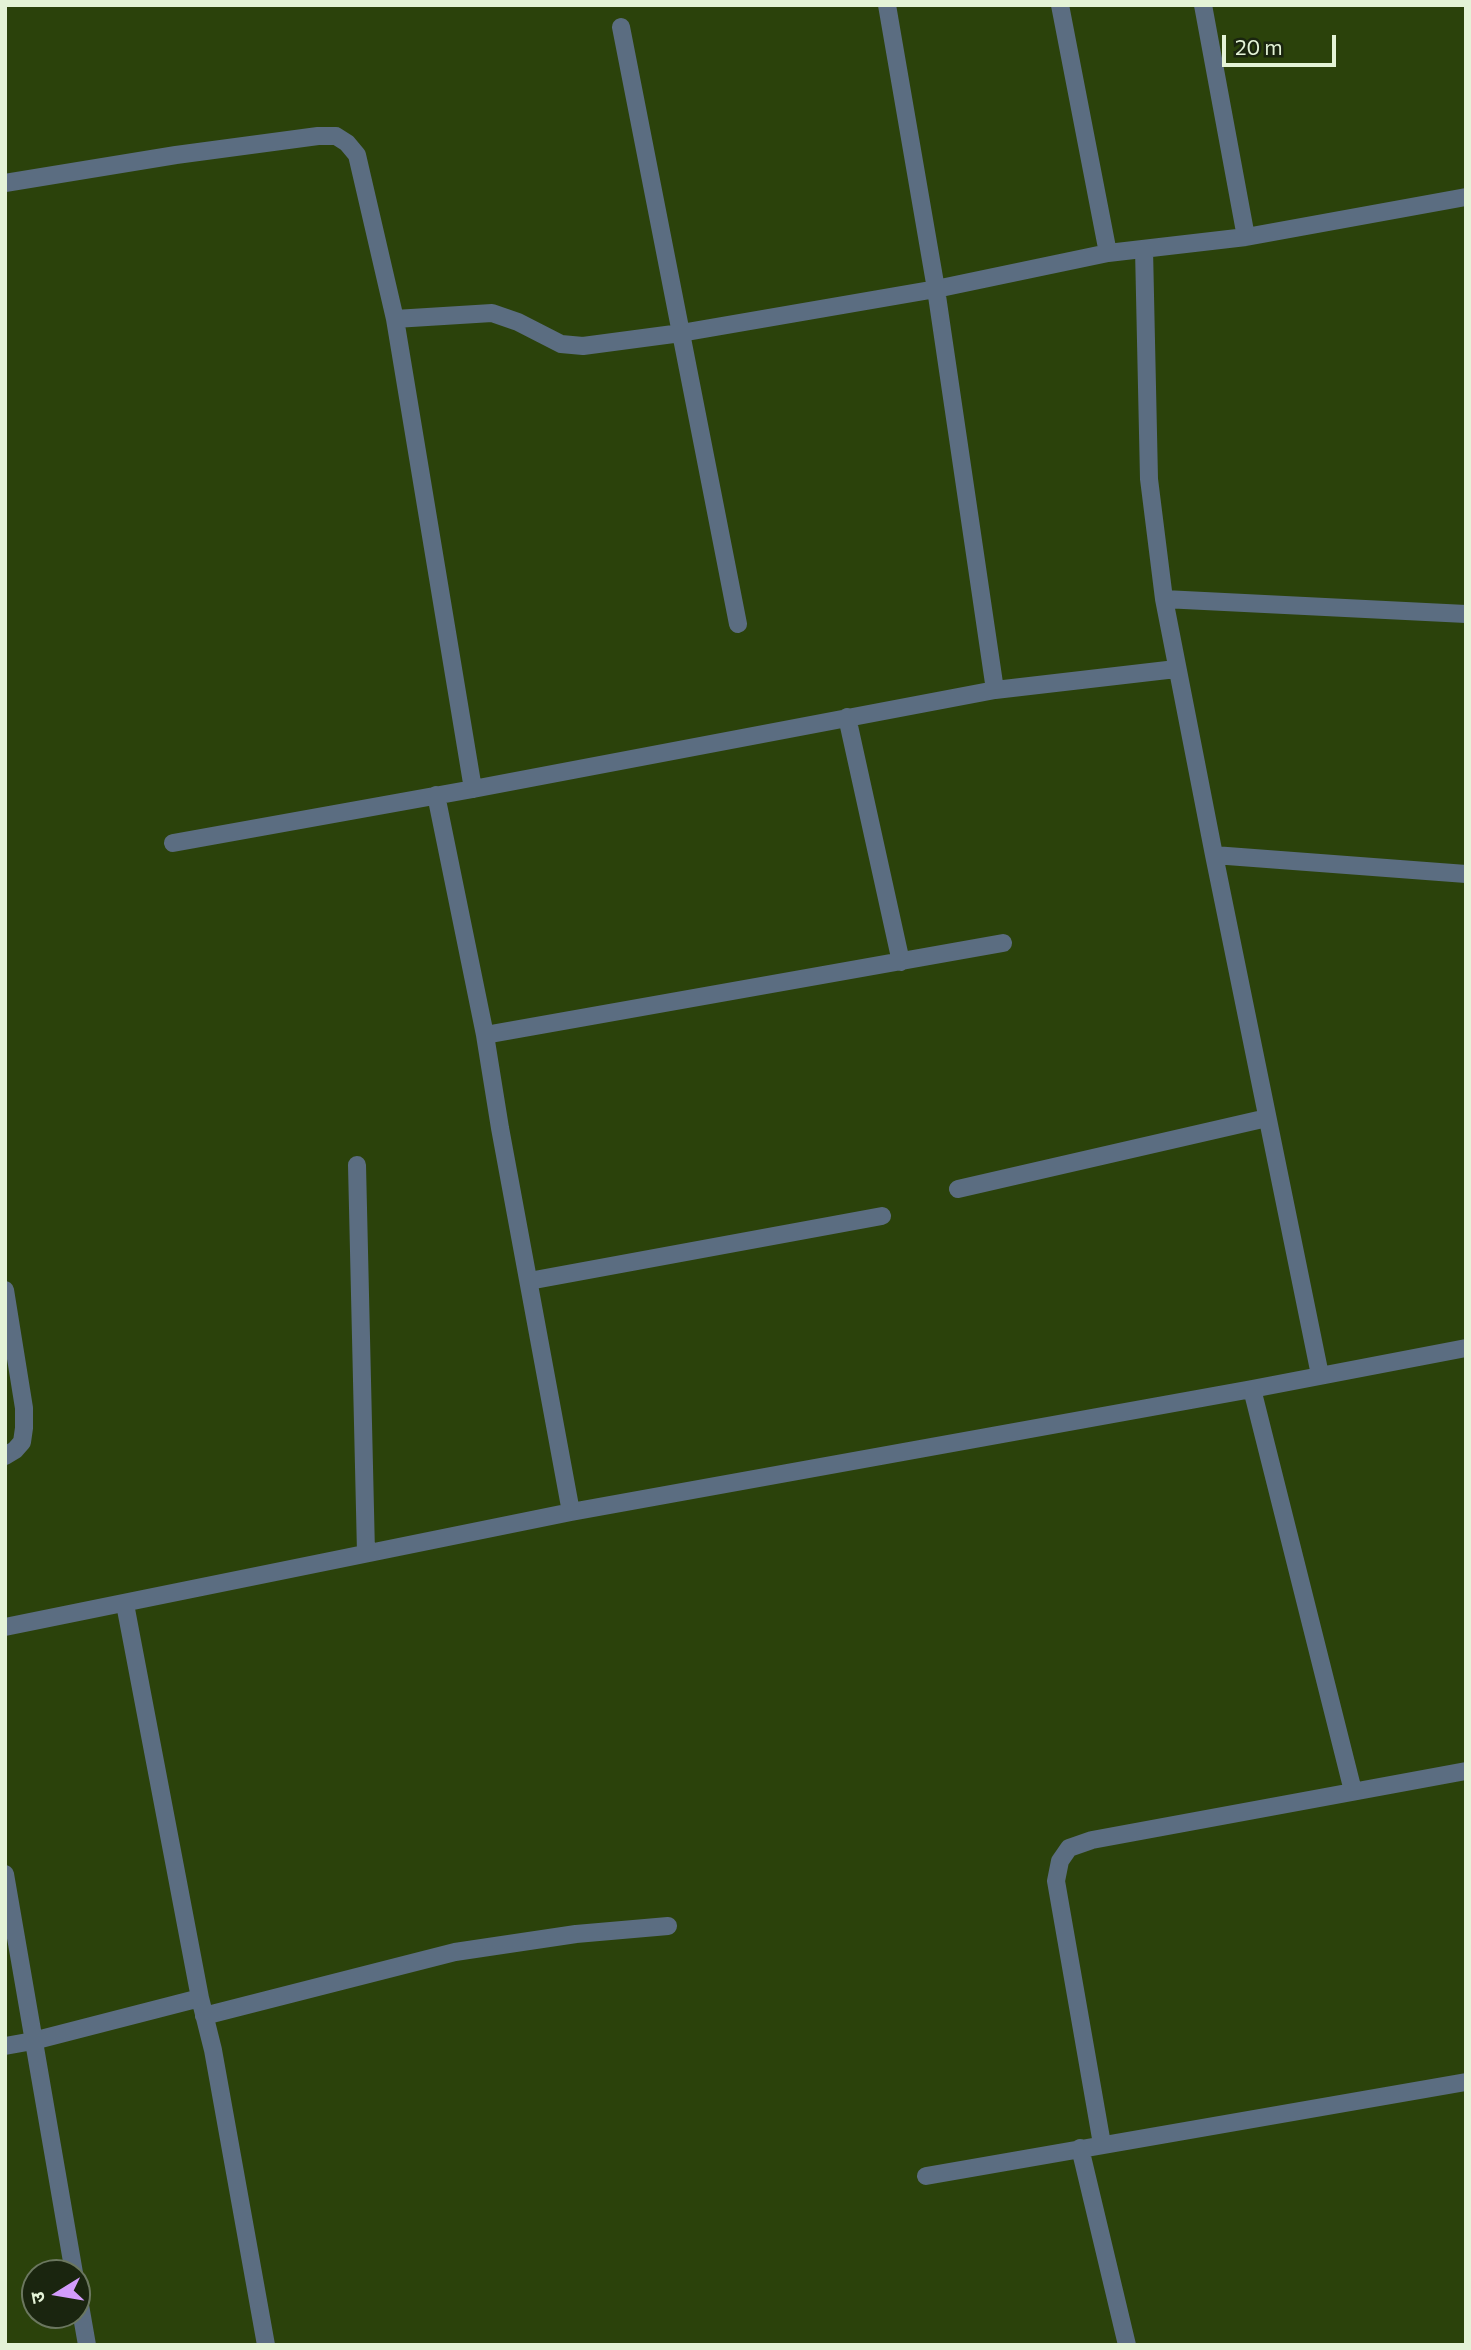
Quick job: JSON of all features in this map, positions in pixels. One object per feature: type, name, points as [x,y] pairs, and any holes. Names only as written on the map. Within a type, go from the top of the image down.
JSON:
[{"type":"street","points":[[887,5],[936,289],[995,690]]},
{"type":"street","points":[[1060,5],[1108,253]]},
{"type":"street","points":[[1203,5],[1245,237]]},
{"type":"street","points":[[621,27],[738,624]]},
{"type":"street","points":[[5,183],[176,155],[318,136],[336,136],[347,143],[356,155],[395,318],[473,789]]},
{"type":"street","points":[[395,318],[492,313],[561,344],[583,346],[681,333],[936,289],[1108,253],[1245,237],[1466,197]]},
{"type":"street","points":[[1144,249],[1149,479],[1164,599],[1320,1375]]},
{"type":"street","points":[[1164,599],[1466,614]]},
{"type":"street","points":[[173,843],[995,690],[1176,669]]},
{"type":"street","points":[[847,717],[901,962]]},
{"type":"street","points":[[436,795],[485,1035],[571,1512]]},
{"type":"street","points":[[1214,855],[1466,874]]},
{"type":"street","points":[[485,1035],[1003,943]]},
{"type":"street","points":[[958,1189],[1267,1118]]},
{"type":"street","points":[[357,1165],[366,1552]]},
{"type":"street","points":[[529,1281],[882,1216]]},
{"type":"street","points":[[5,1290],[24,1408],[24,1428],[22,1442],[5,1456]]},
{"type":"street","points":[[5,1627],[571,1512],[1466,1348]]},
{"type":"street","points":[[1252,1389],[1353,1791]]},
{"type":"street","points":[[125,1604],[202,2007],[213,2050],[266,2345]]},
{"type":"street","points":[[1102,2144],[1056,1881],[1059,1861],[1069,1848],[1093,1840],[1466,1771]]},
{"type":"street","points":[[5,1874],[72,2259]]},
{"type":"street","points":[[5,2046],[202,2007],[455,1952],[564,1935],[668,1926]]},
{"type":"street","points":[[926,2176],[1466,2082]]},
{"type":"street","points":[[1080,2148],[1127,2345]]}]
